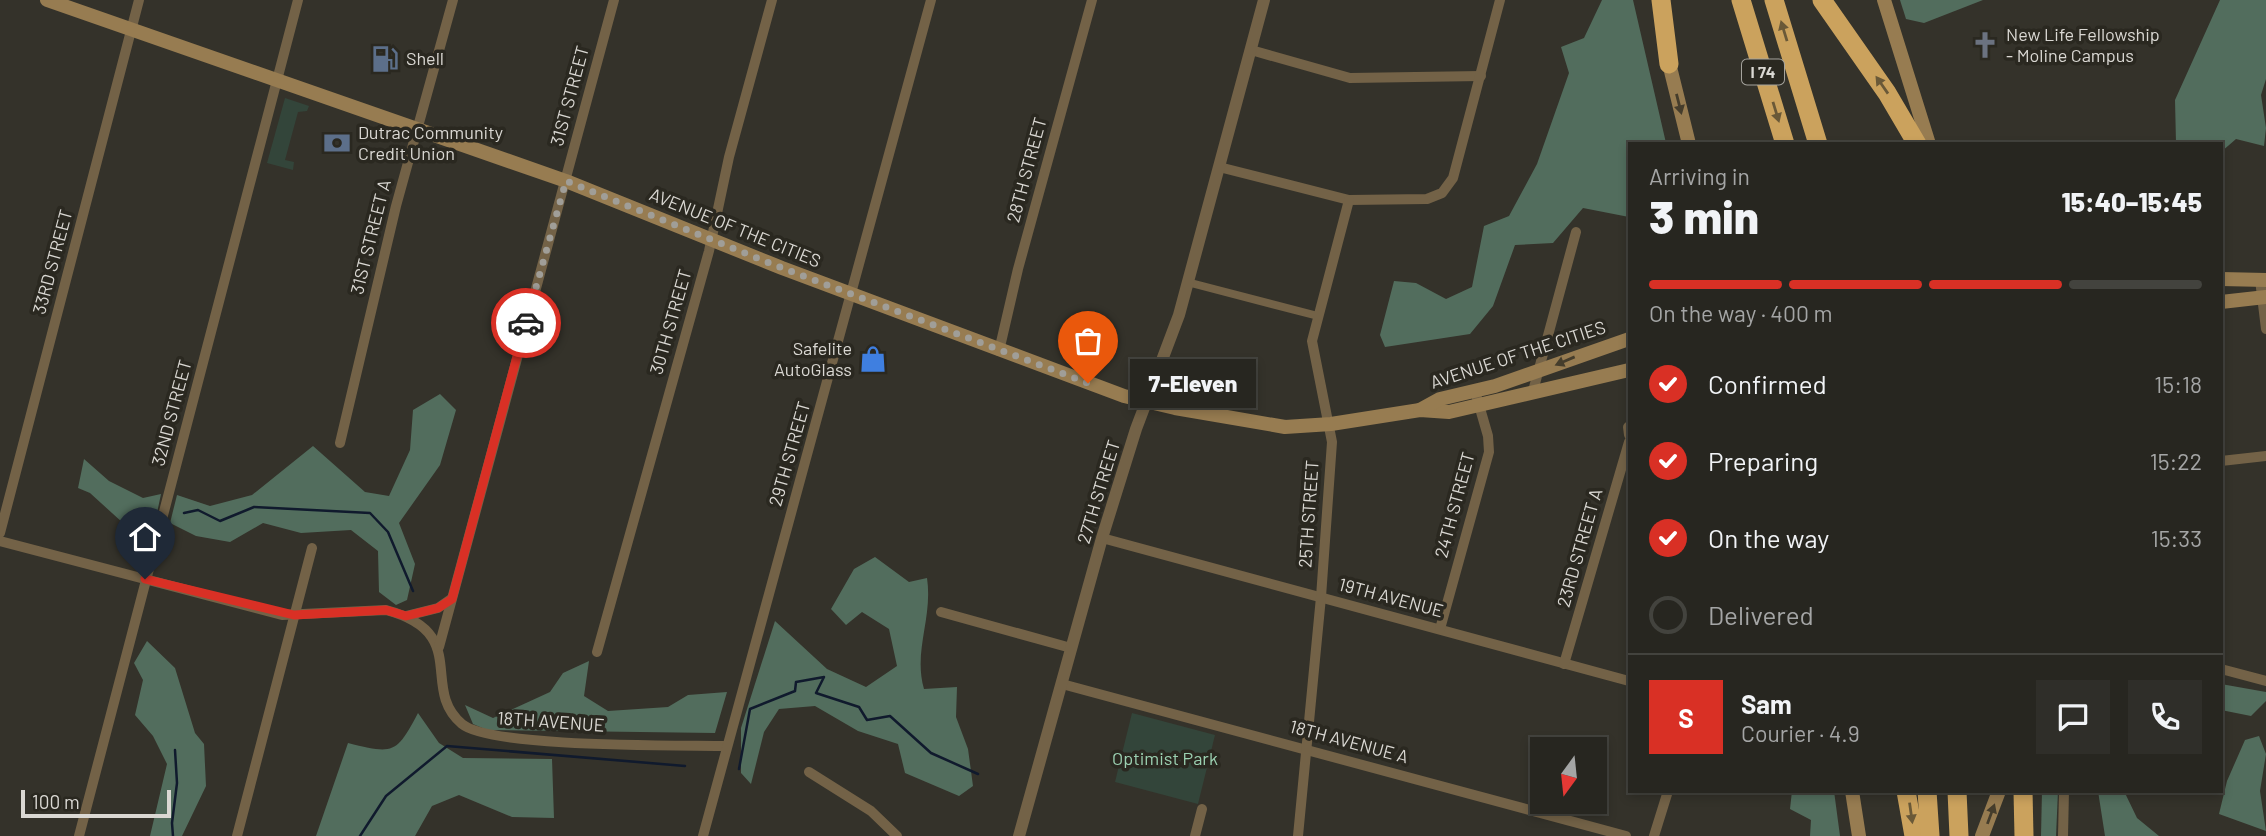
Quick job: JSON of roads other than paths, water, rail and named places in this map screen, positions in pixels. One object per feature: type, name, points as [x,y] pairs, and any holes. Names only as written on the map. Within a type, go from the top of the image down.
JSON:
[{"type":"highway","points":[[1661,0],[1669,64]]},
{"type":"highway","name":"I 74","points":[[1741,0],[1784,142]]},
{"type":"highway","name":"I 74","points":[[1774,0],[1817,142]]},
{"type":"highway","points":[[1822,0],[1887,93],[1916,142]]},
{"type":"highway","points":[[1906,793],[1914,836]]},
{"type":"highway","points":[[1927,793],[1930,836]]},
{"type":"highway","points":[[1956,793],[1959,836]]},
{"type":"highway","points":[[2023,793],[2024,836]]},
{"type":"main road","name":"AVENUE OF THE CITIES","points":[[47,0],[566,181],[999,351],[1147,402],[1261,425],[1331,424],[1420,410],[1440,399],[1477,398],[1533,391],[1628,370]]},
{"type":"main road","points":[[1651,0],[1688,142]]},
{"type":"main road","points":[[1884,0],[1928,142]]},
{"type":"main road","points":[[2223,279],[2263,280]]},
{"type":"main road","points":[[2223,302],[2264,297]]},
{"type":"main road","name":"AVENUE OF THE CITIES","points":[[1477,398],[1581,354],[1628,339]]},
{"type":"main road","points":[[1533,391],[1628,379]]},
{"type":"main road","points":[[1852,793],[1859,836]]},
{"type":"main road","points":[[1982,836],[1998,793]]},
{"type":"street","name":"33RD STREET","points":[[0,533],[139,0]]},
{"type":"street","name":"32ND STREET","points":[[79,836],[298,0]]},
{"type":"street","name":"31ST STREET A","points":[[340,443],[416,130],[453,0]]},
{"type":"street","name":"31ST STREET","points":[[439,647],[614,0]]},
{"type":"street","name":"30TH STREET","points":[[597,652],[711,239],[772,0]]},
{"type":"street","name":"29TH STREET","points":[[703,836],[853,294],[931,0]]},
{"type":"street","name":"28TH STREET","points":[[999,351],[1018,269],[1092,0]]},
{"type":"street","name":"27TH STREET","points":[[1020,836],[1102,538],[1147,402],[1180,315],[1264,0]]},
{"type":"street","points":[[1219,167],[1349,201],[1427,199],[1442,193],[1453,178],[1500,0]]},
{"type":"street","points":[[1251,50],[1350,78],[1481,76]]},
{"type":"street","name":"25TH STREET","points":[[1298,836],[1321,597],[1331,424],[1312,350],[1318,316],[1349,201]]},
{"type":"street","points":[[1533,391],[1576,232]]},
{"type":"street","points":[[2263,280],[2266,329]]},
{"type":"street","points":[[1187,282],[1318,316]]},
{"type":"street","name":"24TH STREET","points":[[1440,629],[1489,452],[1477,398]]},
{"type":"street","name":"23RD STREET A","points":[[1564,664],[1628,445]]},
{"type":"street","points":[[2223,461],[2266,456]]},
{"type":"street","name":"19TH AVENUE","points":[[1102,538],[1628,681]]},
{"type":"street","points":[[0,541],[294,615],[386,610],[406,616],[433,637],[439,647]]},
{"type":"street","points":[[237,836],[312,548]]},
{"type":"street","points":[[406,616],[438,608],[452,599]]},
{"type":"street","points":[[941,612],[1071,648]]},
{"type":"street","name":"18TH AVENUE","points":[[439,647],[446,699],[460,723],[479,734],[540,740],[726,746]]},
{"type":"street","points":[[2223,669],[2266,681]]},
{"type":"street","name":"18TH AVENUE A","points":[[1062,684],[1626,836]]},
{"type":"street","points":[[809,772],[871,811],[897,836]]},
{"type":"street","points":[[1654,836],[1667,793]]},
{"type":"street","points":[[2063,836],[2064,793]]},
{"type":"street","points":[[1195,836],[1202,809]]},
{"type":"waterway","points":[[184,513],[198,510],[220,521],[254,507],[370,513],[388,532],[413,591]]},
{"type":"waterway","points":[[739,769],[750,709],[795,691],[796,682],[824,677],[816,693],[859,707],[867,720],[890,716],[931,753],[978,774]]},
{"type":"waterway","points":[[360,836],[386,796],[447,746],[685,766]]},
{"type":"waterway","points":[[173,836],[177,783],[175,750]]},
{"type":"place","name":"New Life Fellowship - Moline Campus","points":[[1985,45]]},
{"type":"place","name":"Shell","points":[[385,59]]},
{"type":"place","name":"Dutrac Community Credit Union","points":[[337,143]]},
{"type":"place","name":"Safelite AutoGlass","points":[[873,359]]},
{"type":"place","name":"7-Eleven","points":[[1088,383]]},
{"type":"park label","name":"Optimist Park","points":[[1165,759]]}]
